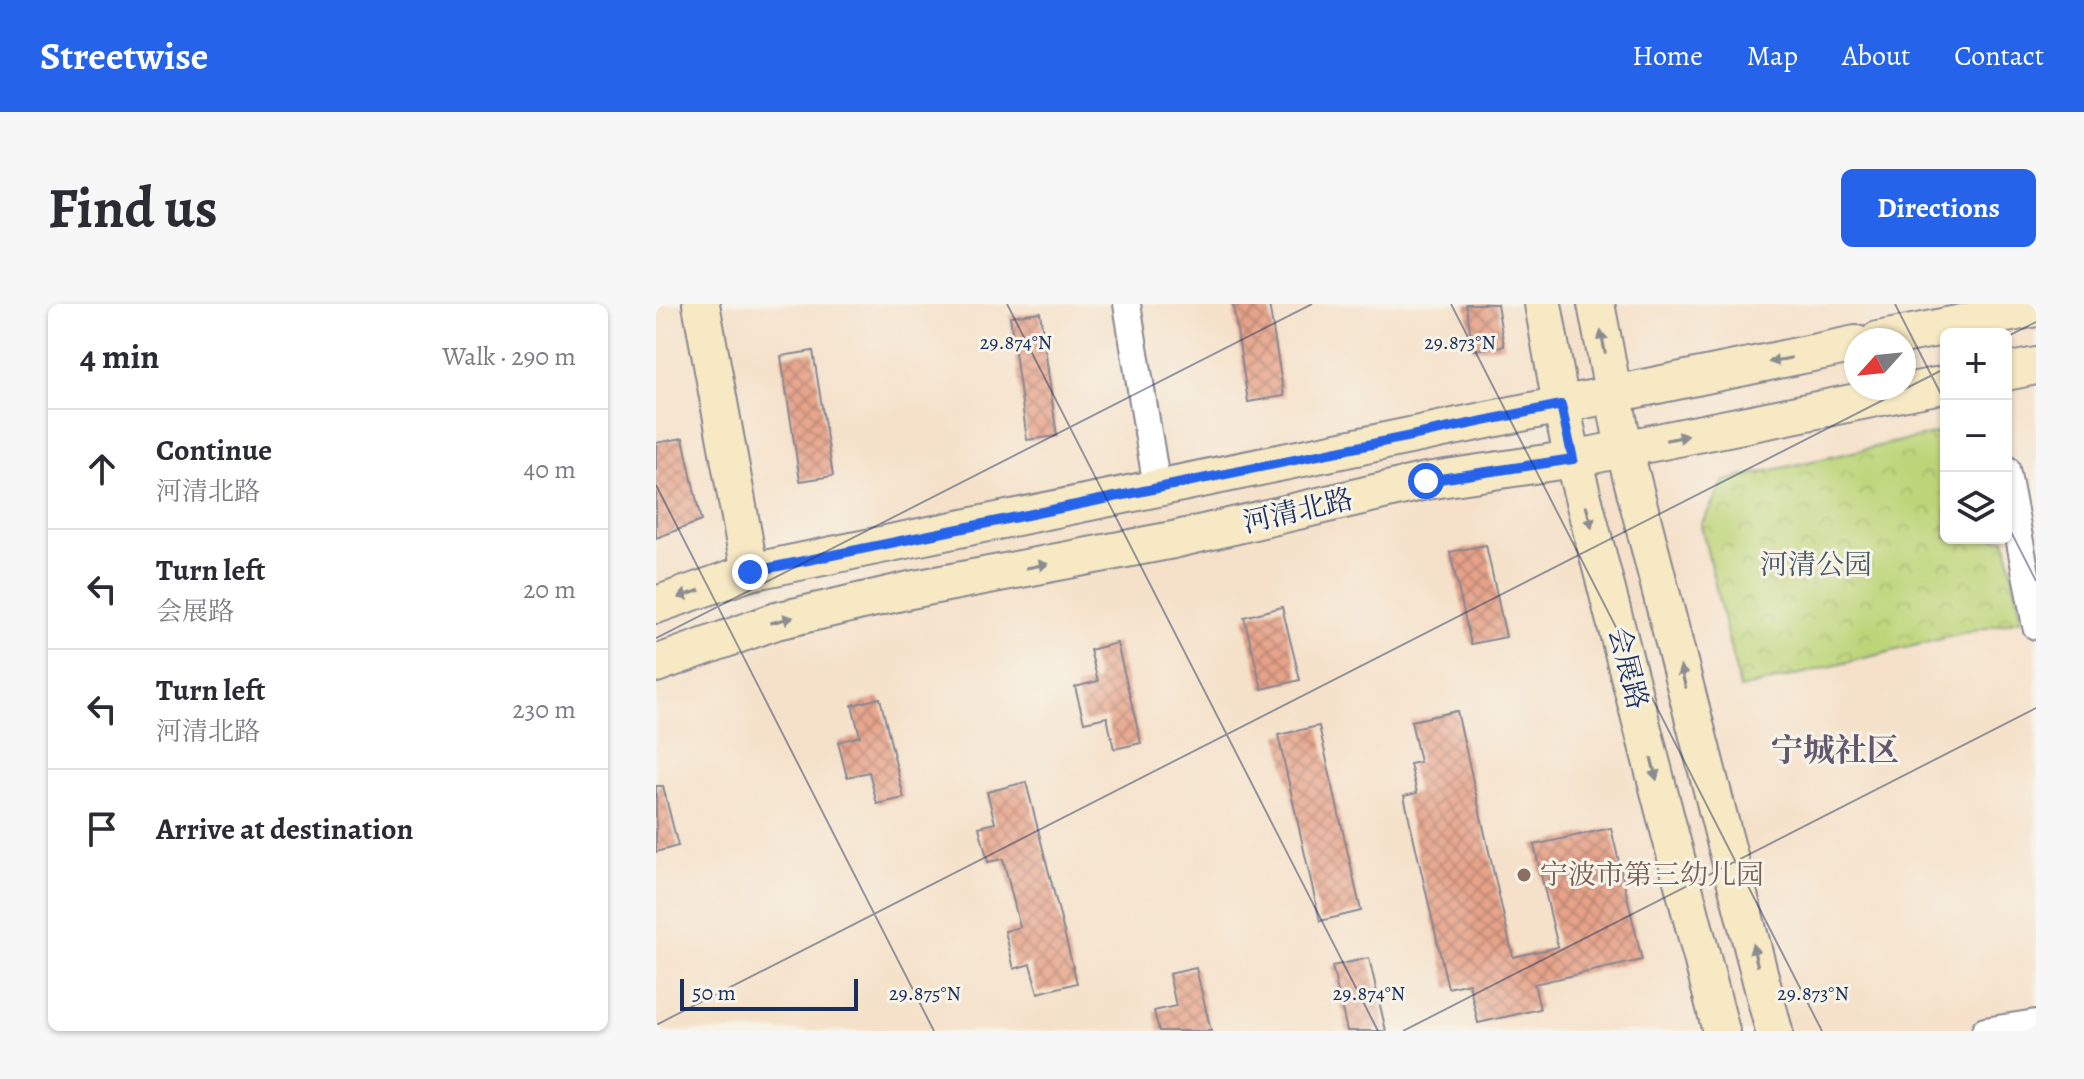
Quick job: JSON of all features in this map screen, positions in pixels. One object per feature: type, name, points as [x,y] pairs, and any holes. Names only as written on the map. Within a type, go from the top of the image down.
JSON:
[{"type":"main road","points":[[701,304],[750,572]]},
{"type":"main road","name":"会展路","points":[[1543,304],[1573,459],[1721,1031]]},
{"type":"main road","name":"会展路","points":[[1596,304],[1624,448],[1774,1031]]},
{"type":"main road","points":[[1916,332],[2036,308]]},
{"type":"main road","name":"河清北路","points":[[656,605],[750,572],[1844,346]]},
{"type":"main road","points":[[2012,371],[2036,366]]},
{"type":"main road","name":"河清北路","points":[[656,664],[776,621],[910,590],[1173,540],[1426,481],[1573,459],[1940,385]]},
{"type":"street","points":[[1127,304],[1157,487]]},
{"type":"street","points":[[2007,472],[2036,626]]},
{"type":"street","points":[[1985,1031],[2036,1023]]},
{"type":"green space","name":"河清公园","points":[[1940,432],[1940,544],[2006,544],[2022,619],[1740,689],[1701,525],[1724,481]]},
{"type":"building","points":[[1233,304],[1269,304],[1284,396],[1248,402]]},
{"type":"building","points":[[1466,304],[1497,304],[1504,346],[1473,350]]},
{"type":"building","points":[[1040,312],[1057,436],[1027,440],[1010,316]]},
{"type":"building","points":[[813,351],[833,476],[800,481],[781,356]]},
{"type":"building","points":[[683,438],[701,521],[656,538],[656,443]]},
{"type":"building","points":[[1486,545],[1506,637],[1471,644],[1450,552]]},
{"type":"building","points":[[1282,607],[1300,680],[1262,689],[1244,617]]},
{"type":"building","points":[[1117,643],[1141,743],[1114,749],[1107,717],[1084,722],[1075,687],[1098,681],[1090,650]]},
{"type":"building","points":[[880,698],[904,798],[877,804],[869,772],[847,777],[838,742],[860,736],[852,705]]},
{"type":"building","points":[[1457,711],[1513,957],[1558,947],[1534,845],[1611,828],[1642,960],[1534,984],[1540,1009],[1478,1023],[1469,983],[1448,988],[1404,796],[1417,793],[1410,764],[1420,762],[1411,721]]},
{"type":"building","points":[[1319,726],[1361,911],[1320,921],[1278,735]]},
{"type":"building","points":[[1026,782],[1077,983],[1038,993],[1030,964],[1014,969],[1005,931],[1020,927],[1003,859],[988,862],[979,827],[995,823],[987,792]]},
{"type":"building","points":[[656,786],[663,786],[678,846],[656,852]]},
{"type":"building","points":[[1369,958],[1386,1031],[1347,1031],[1332,966]]},
{"type":"building","points":[[1196,968],[1211,1031],[1159,1031],[1154,1011],[1176,1006],[1169,974]]},
{"type":"place","name":"宁波市第三幼儿园","points":[[1524,875]]},
{"type":"district","name":"宁城社区","points":[[1835,750]]},
{"type":"route","points":[[750,572],[1561,405],[1573,459],[1426,481]]}]
